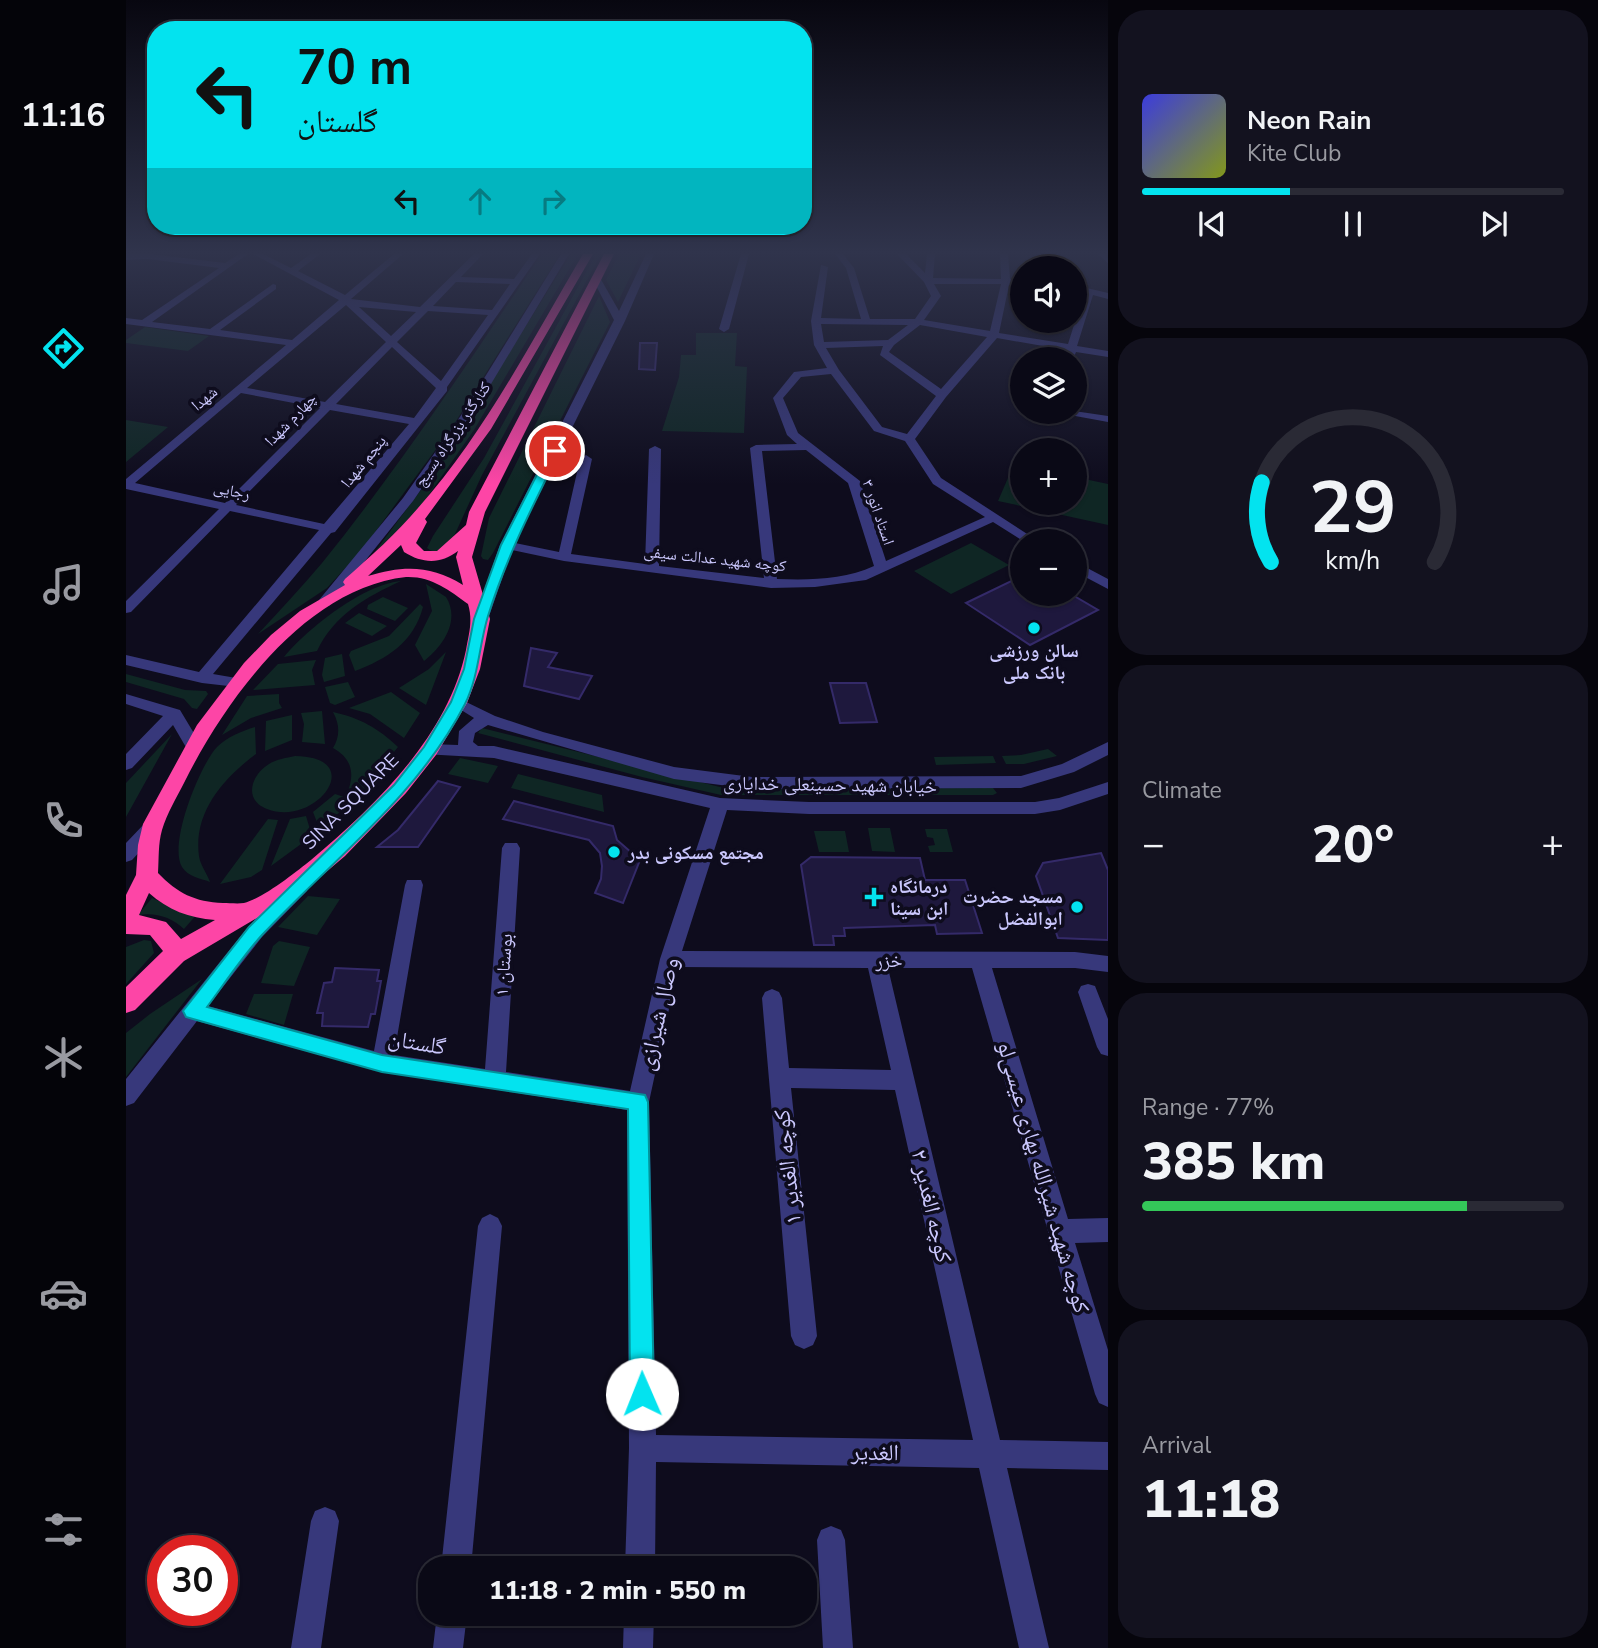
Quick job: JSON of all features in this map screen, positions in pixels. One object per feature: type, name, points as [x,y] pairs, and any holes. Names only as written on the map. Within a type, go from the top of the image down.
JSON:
[{"type":"highway","points":[[542,331],[477,441],[428,509],[408,543],[410,549],[423,555],[443,555],[453,549],[477,512],[569,331]]},
{"type":"highway","points":[[126,917],[147,875],[152,828],[193,745],[237,682],[285,633],[370,567],[428,509]]},
{"type":"highway","points":[[477,512],[464,557],[478,610]]},
{"type":"highway","points":[[331,598],[390,575],[418,572],[439,576],[478,610]]},
{"type":"highway","name":"SINA SQUARE","points":[[126,1003],[176,954],[298,883],[399,788],[429,750],[458,702],[471,669],[478,610]]},
{"type":"highway","points":[[147,875],[162,893],[180,904],[205,911],[248,912]]},
{"type":"highway","points":[[126,925],[142,922],[164,930],[172,940],[176,954]]},
{"type":"street","points":[[204,331],[294,343]]},
{"type":"street","name":"شهدا","points":[[126,485],[309,331]]},
{"type":"street","points":[[379,331],[443,389]]},
{"type":"street","name":"چهارم شهدا","points":[[126,609],[400,331]]},
{"type":"street","name":"پنجم شهدا","points":[[202,678],[330,529],[417,422],[483,331]]},
{"type":"street","name":"کنارگذر بزرگراه بسیج","points":[[331,598],[407,501],[467,414],[518,331]]},
{"type":"street","points":[[478,610],[507,545],[615,331]]},
{"type":"street","points":[[817,331],[819,345],[834,371],[878,429],[909,439],[937,481],[1011,529]]},
{"type":"street","points":[[906,331],[890,343],[884,353],[942,395]]},
{"type":"street","points":[[970,331],[1045,347]]},
{"type":"street","points":[[909,439],[995,331]]},
{"type":"street","points":[[819,345],[890,343]]},
{"type":"street","points":[[1087,353],[1108,354]]},
{"type":"street","name":"استاد انور ۳","points":[[834,371],[798,374],[778,398],[793,435],[855,481],[881,567]]},
{"type":"street","points":[[239,390],[417,422]]},
{"type":"street","points":[[1087,416],[1108,419]]},
{"type":"street","points":[[771,584],[756,448],[808,447]]},
{"type":"street","points":[[652,569],[656,449]]},
{"type":"street","points":[[564,557],[586,459]]},
{"type":"street","name":"رجایی","points":[[126,485],[330,529]]},
{"type":"street","name":"کوچه شهید عدالت سیفی","points":[[507,545],[564,557],[771,584],[840,582],[861,577],[992,518]]},
{"type":"street","points":[[1087,573],[1108,585]]},
{"type":"street","points":[[126,660],[202,678],[237,682]]},
{"type":"street","points":[[126,699],[174,714],[193,745]]},
{"type":"street","name":"خیابان شهید حسینعلی خدایاری","points":[[458,702],[489,720],[674,773],[719,780],[788,785],[1021,782],[1068,768],[1108,748]]},
{"type":"street","points":[[126,764],[174,714]]},
{"type":"street","points":[[472,750],[465,743],[467,731],[476,723],[489,720]]},
{"type":"street","name":"خیابان شهید حسینعلی خدایاری","points":[[429,750],[472,750],[517,757],[720,804],[809,808],[1035,808],[1059,804],[1108,788]]},
{"type":"street","points":[[1021,782],[1035,808]]},
{"type":"street","name":"وصال شیرازی","points":[[640,1556],[643,1448],[638,1102],[670,959],[720,804]]},
{"type":"street","points":[[126,855],[152,828]]},
{"type":"street","name":"بوستان ۱","points":[[495,1082],[511,848]]},
{"type":"street","points":[[126,1096],[255,932],[324,861]]},
{"type":"street","points":[[382,1063],[414,885]]},
{"type":"street","name":"خزر","points":[[670,959],[1075,960],[1108,964]]},
{"type":"street","name":"کوچه الغدیر ۲","points":[[876,960],[1034,1648]]},
{"type":"street","name":"کوچه شهید شیرالله بهاری عیسی‌لو","points":[[980,960],[1108,1394]]},
{"type":"street","points":[[1088,992],[1108,1047]]},
{"type":"street","name":"کوچه الغدیر ۱","points":[[772,999],[804,1336]]},
{"type":"street","name":"گلستان","points":[[193,1011],[382,1063],[638,1102]]},
{"type":"street","points":[[779,1078],[904,1080]]},
{"type":"street","points":[[457,1556],[490,1226]]},
{"type":"street","points":[[1060,1231],[1108,1230]]},
{"type":"street","name":"الغدیر","points":[[643,1448],[1108,1456]]},
{"type":"street","points":[[306,1648],[325,1521]]},
{"type":"street","points":[[831,1540],[838,1648]]},
{"type":"street","points":[[448,1648],[451,1626]]},
{"type":"street","points":[[638,1648],[639,1626]]},
{"type":"green space","points":[[139,331],[173,331],[209,336],[188,351],[126,343],[126,340]]},
{"type":"green space","points":[[489,331],[512,331],[453,426],[362,550],[327,588],[258,634],[322,563],[435,410]]},
{"type":"green space","points":[[523,331],[533,331],[474,430],[419,509],[368,561],[435,471]]},
{"type":"green space","points":[[554,331],[560,331],[482,475],[449,547],[438,552],[430,550],[427,548],[433,536],[484,458]]},
{"type":"green space","points":[[582,331],[605,331],[488,560],[481,556],[489,518]]},
{"type":"green space","points":[[696,333],[737,333],[735,366],[747,367],[744,433],[662,431],[679,377],[681,355],[696,355]]},
{"type":"green space","points":[[126,420],[168,427],[126,462]]},
{"type":"green space","points":[[1010,473],[1010,504],[998,501]]},
{"type":"green space","points":[[1087,480],[1108,484],[1108,525],[1062,515],[1087,515]]},
{"type":"green space","points":[[971,543],[1009,565],[951,594],[914,571]]},
{"type":"green space","points":[[401,581],[352,608],[332,627],[317,651],[284,657],[307,633],[338,609],[370,590]]},
{"type":"green space","points":[[426,584],[446,597],[451,615],[443,641],[424,661],[415,645],[432,611]]},
{"type":"green space","points":[[383,597],[408,608],[395,621],[367,609],[368,605]]},
{"type":"green space","points":[[420,604],[423,607],[419,619],[398,648],[355,671],[349,655],[351,651],[389,636]]},
{"type":"green space","points":[[359,613],[387,626],[372,636],[345,623]]},
{"type":"green space","points":[[446,652],[426,705],[399,688],[429,669]]},
{"type":"green space","points":[[342,654],[345,676],[324,682],[322,675],[325,658]]},
{"type":"green space","points":[[316,660],[312,670],[315,685],[253,690],[278,664]]},
{"type":"green space","points":[[126,674],[185,690],[206,691],[208,694],[197,709],[192,708],[184,699],[126,682]]},
{"type":"green space","points":[[348,682],[355,697],[335,705],[330,703],[325,687]]},
{"type":"green space","points":[[391,692],[420,713],[404,738],[370,714],[349,708]]},
{"type":"green space","points":[[279,694],[282,708],[251,718],[222,735],[247,696]]},
{"type":"green space","points":[[322,711],[325,744],[302,742],[304,724],[301,713]]},
{"type":"green space","points":[[333,712],[368,725],[398,747],[361,793],[348,791],[350,766],[344,756],[333,748],[338,730]]},
{"type":"green space","points":[[292,715],[292,740],[265,751],[266,721]]},
{"type":"green space","points":[[255,727],[256,754],[222,785],[201,825],[199,856],[210,882],[194,877],[182,867],[179,841],[195,787],[217,747],[225,740]]},
{"type":"green space","points":[[482,728],[728,789],[993,788],[997,793],[721,795],[478,733]]},
{"type":"green space","points":[[172,734],[126,817],[126,783]]},
{"type":"green space","points":[[1048,749],[1057,756],[1024,764],[1006,764],[1002,756],[1021,755]]},
{"type":"green space","points":[[295,756],[317,759],[329,767],[332,778],[327,790],[317,801],[302,809],[285,812],[259,805],[252,794],[258,774],[272,762]]},
{"type":"green space","points":[[993,756],[996,763],[936,765],[934,757]]},
{"type":"green space","points":[[460,758],[498,766],[488,783],[448,774]]},
{"type":"green space","points":[[518,774],[602,795],[604,812],[511,788]]},
{"type":"green space","points":[[335,794],[353,800],[320,830],[313,812]]},
{"type":"green space","points":[[306,816],[312,836],[271,866],[290,819]]},
{"type":"green space","points":[[268,819],[278,820],[262,870],[251,877],[220,884]]},
{"type":"green space","points":[[868,828],[890,828],[895,852],[872,851]]},
{"type":"green space","points":[[925,829],[947,829],[953,852],[930,852],[928,846],[935,845],[933,838],[927,837]]},
{"type":"green space","points":[[814,831],[845,831],[849,852],[819,852]]},
{"type":"green space","points":[[308,896],[340,899],[317,935],[278,927]]},
{"type":"green space","points":[[152,898],[179,910],[198,913],[184,929],[163,916],[138,915]]},
{"type":"green space","points":[[144,940],[151,941],[154,953],[126,984],[126,947]]},
{"type":"green space","points":[[279,941],[310,947],[294,986],[261,983],[273,946]]},
{"type":"green space","points":[[202,979],[126,1077],[126,1033]]},
{"type":"green space","points":[[254,994],[293,994],[284,1025],[246,1014]]},
{"type":"building","points":[[640,343],[657,343],[655,370],[639,369]]},
{"type":"building","name":"سالن ورزشی بانک ملی","points":[[1010,582],[1010,606],[1087,606],[1087,604],[1098,610],[1030,645],[966,603]]},
{"type":"building","points":[[531,648],[557,653],[548,667],[592,676],[579,699],[524,686]]},
{"type":"building","points":[[830,683],[866,683],[877,722],[840,723]]},
{"type":"building","points":[[438,781],[460,787],[418,847],[377,847],[398,830]]},
{"type":"building","name":"مجتمع مسکونی بدر","points":[[514,801],[613,826],[617,840],[640,860],[623,903],[595,893],[601,879],[602,866],[600,853],[589,840],[503,819]]},
{"type":"building","name":"مسجد حضرت ابوالفضل","points":[[1101,853],[1108,870],[1108,940],[1058,938],[1036,876],[1043,863]]},
{"type":"building","points":[[811,857],[920,858],[925,880],[965,880],[982,933],[937,934],[935,925],[844,928],[845,936],[833,936],[834,945],[814,945],[801,865]]},
{"type":"building","points":[[335,968],[379,970],[377,981],[381,981],[375,1014],[371,1014],[368,1027],[322,1026],[323,1013],[317,1013],[324,983],[332,982]]},
{"type":"place","name":"سالن ورزشی بانک ملی","points":[[1034,628]]},
{"type":"place","name":"مجتمع مسکونی بدر","points":[[614,852]]},
{"type":"place","name":"درمانگاه ابن سینا","points":[[874,897]]},
{"type":"place","name":"مسجد حضرت ابوالفضل","points":[[1077,907]]},
{"type":"route","points":[[555,451],[507,545],[481,619],[471,669],[458,702],[429,750],[399,788],[255,932],[193,1011],[382,1063],[638,1102],[642,1394]]}]
